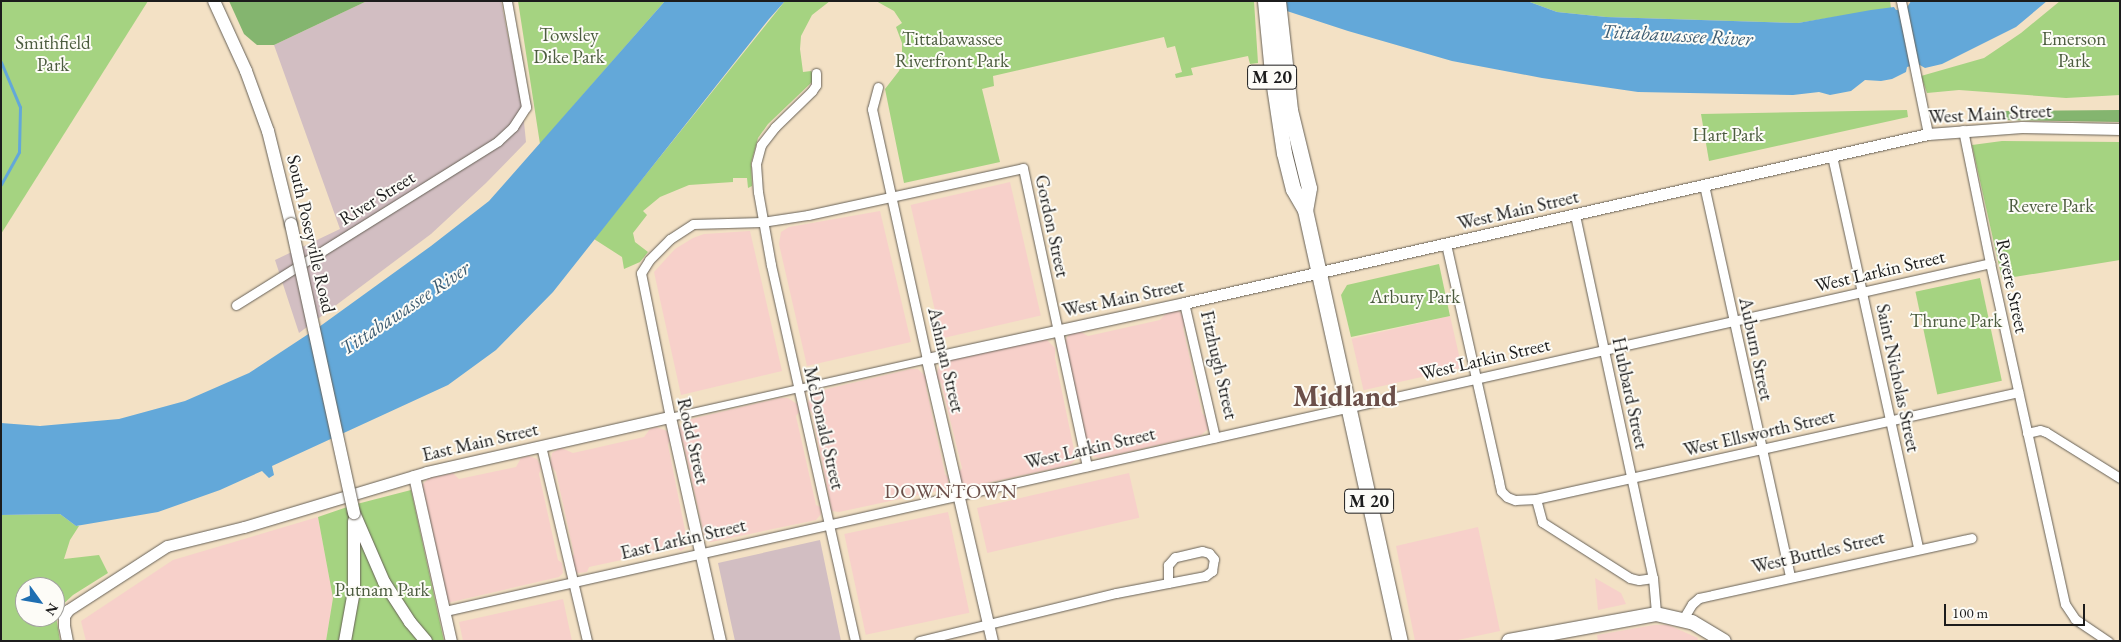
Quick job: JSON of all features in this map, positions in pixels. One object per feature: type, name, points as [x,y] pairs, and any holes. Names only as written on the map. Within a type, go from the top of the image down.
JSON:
[{"type":"highway","name":"M 20","points":[[1265,1],[1272,73],[1284,153],[1293,189],[1305,210],[1400,641]]},
{"type":"highway","name":"M 20","points":[[1278,1],[1287,91],[1308,188],[1305,210]]},
{"type":"main road","name":"South Poseyville Road","points":[[214,1],[246,71],[268,131],[291,224],[354,513]]},
{"type":"main road","points":[[346,641],[354,591],[354,513]]},
{"type":"main road","points":[[354,513],[384,582],[410,622],[426,641]]},
{"type":"main road","points":[[1509,641],[1656,614],[1684,619],[1724,641]]},
{"type":"street","name":"River Street","points":[[236,304],[498,141],[513,128],[526,107],[507,1]]},
{"type":"street","points":[[1902,4],[1928,134]]},
{"type":"street","name":"McDonald Street","points":[[816,73],[816,85],[774,127],[761,145],[756,164],[762,222],[855,641]]},
{"type":"street","name":"Ashman Street","points":[[878,88],[872,109],[992,641]]},
{"type":"street","name":"West Main Street","points":[[927,359],[1184,303],[1928,134],[2022,127],[2120,129]]},
{"type":"street","name":"Revere Street","points":[[1963,130],[1990,263],[2065,604],[2076,619],[2103,639]]},
{"type":"street","name":"Saint Nicholas Street","points":[[1832,156],[1918,548]]},
{"type":"street","name":"Rodd Street","points":[[720,641],[650,330],[641,272],[656,252],[670,239],[693,224],[762,222],[892,198],[1022,168]]},
{"type":"street","name":"Gordon Street","points":[[1022,168],[1087,466]]},
{"type":"street","name":"Auburn Street","points":[[1704,185],[1790,578]]},
{"type":"street","name":"Hubbard Street","points":[[1574,215],[1653,578],[1656,614]]},
{"type":"street","points":[[1446,244],[1476,378]]},
{"type":"street","name":"West Larkin Street","points":[[959,495],[1990,263]]},
{"type":"street","name":"Fitzhugh Street","points":[[1184,303],[1215,437]]},
{"type":"street","name":"East Main Street","points":[[67,641],[64,616],[68,610],[167,546],[244,527],[414,476],[927,359]]},
{"type":"street","name":"West Ellsworth Street","points":[[1476,378],[1501,491],[1507,498],[1515,500],[1536,499],[2018,392]]},
{"type":"street","points":[[2027,433],[2040,430],[2046,432],[2120,478]]},
{"type":"street","points":[[541,446],[587,641]]},
{"type":"street","points":[[414,476],[451,641]]},
{"type":"street","name":"East Larkin Street","points":[[445,611],[959,495]]},
{"type":"street","points":[[1536,499],[1542,522],[1630,578],[1639,580],[1653,578]]},
{"type":"street","name":"West Buttles Street","points":[[1684,619],[1692,604],[1699,598],[1918,548],[1971,538]]},
{"type":"street","points":[[919,641],[1116,593],[1205,576],[1212,571],[1214,559],[1209,553],[1202,551],[1175,557],[1168,564],[1168,583]]},
{"type":"shaded area","points":[[367,1],[501,1],[523,112],[526,142],[486,183],[431,234],[299,333],[275,260],[340,229],[274,45]]},
{"type":"shaded area","points":[[1010,182],[1041,315],[941,338],[911,205]]},
{"type":"shaded area","points":[[880,211],[911,342],[807,366],[779,244],[781,232],[789,227]]},
{"type":"shaded area","points":[[750,231],[782,371],[681,395],[654,272],[675,249],[693,238],[704,234]]},
{"type":"shaded area","points":[[1176,310],[1183,314],[1186,323],[1183,328],[1202,413],[1207,419],[1208,429],[1201,435],[1101,458],[1094,457],[1089,452],[1065,344],[1067,337],[1073,332],[1079,331],[1088,336],[1160,320],[1168,311]]},
{"type":"shaded area","points":[[1450,316],[1462,368],[1364,390],[1352,339]]},
{"type":"shaded area","points":[[1047,340],[1055,348],[1055,358],[1076,459],[1070,465],[972,486],[961,482],[959,473],[962,468],[941,383],[936,377],[939,366],[943,362]]},
{"type":"shaded area","points":[[911,369],[918,369],[926,377],[926,387],[945,474],[948,477],[948,490],[941,495],[937,491],[839,512],[832,511],[812,413],[807,407],[810,395],[814,392]]},
{"type":"shaded area","points":[[780,398],[788,398],[797,404],[799,412],[796,416],[816,505],[820,507],[821,514],[816,520],[711,542],[708,541],[705,538],[683,442],[679,439],[679,428],[687,420]]},
{"type":"shaded area","points":[[656,427],[667,431],[670,438],[668,445],[688,545],[681,551],[677,548],[589,567],[587,572],[578,573],[575,571],[571,559],[574,554],[556,472],[550,465],[552,453],[561,448],[573,453],[644,437],[650,429]]},
{"type":"shaded area","points":[[529,456],[537,459],[541,467],[539,474],[558,560],[562,563],[563,573],[559,577],[447,603],[421,486],[429,478],[453,473],[459,479],[516,467],[521,458]]},
{"type":"shaded area","points":[[1129,473],[1139,518],[987,553],[977,508]]},
{"type":"shaded area","points":[[948,512],[969,613],[866,635],[844,534]]},
{"type":"shaded area","points":[[318,517],[333,598],[326,641],[86,641],[81,621],[173,560]]},
{"type":"shaded area","points":[[1478,527],[1500,631],[1453,641],[1415,641],[1396,546]]},
{"type":"shaded area","points":[[820,540],[841,641],[735,641],[718,563]]},
{"type":"shaded area","points":[[1595,578],[1621,593],[1626,604],[1598,610]]},
{"type":"shaded area","points":[[563,599],[572,641],[463,641],[459,622]]},
{"type":"shaded area","points":[[1654,625],[1668,625],[1698,638],[1697,641],[1598,641],[1597,635]]},
{"type":"green space","name":"Smithfield Park","points":[[1,1],[148,1],[1,234]]},
{"type":"green space","points":[[229,1],[367,1],[274,45],[257,45],[244,34]]},
{"type":"green space","name":"Towsley Dike Park","points":[[518,1],[665,1],[540,144]]},
{"type":"green space","points":[[785,1],[830,1],[812,15],[801,36],[800,49],[803,72],[811,71],[814,76],[812,82],[768,124],[758,138],[751,163],[752,186],[748,188],[747,178],[733,178],[733,182],[689,185],[660,197],[643,211],[647,215],[633,233],[635,242],[648,252],[640,262],[624,269],[622,257],[594,239]]},
{"type":"green space","name":"Tittabawassee Riverfront Park","points":[[876,1],[1254,1],[1258,63],[1250,64],[1248,56],[1191,68],[1193,75],[1176,78],[1175,74],[1182,72],[1175,46],[1167,48],[1164,37],[993,76],[994,86],[982,89],[1000,162],[904,183],[885,89],[899,71],[902,63],[902,43],[896,27],[902,23],[894,11]]},
{"type":"green space","points":[[1527,1],[1890,1],[1891,8],[1798,23],[1606,17],[1557,12]]},
{"type":"green space","name":"Emerson Park","points":[[2060,1],[2120,1],[2120,95],[2066,98],[1959,90],[1927,93],[1921,76],[1984,58],[2021,33]]},
{"type":"green space","name":"Hart Park","points":[[1907,110],[1908,117],[1709,161],[1701,114]]},
{"type":"green space","points":[[2120,110],[2120,122],[1997,120],[1996,118],[1999,111]]},
{"type":"green space","name":"Revere Park","points":[[2002,141],[2120,142],[2120,260],[2002,279],[1972,145]]},
{"type":"green space","name":"Arbury Park","points":[[1439,264],[1450,316],[1351,337],[1341,295],[1347,285]]},
{"type":"green space","name":"Thrune Park","points":[[1980,278],[2002,381],[1937,394],[1915,292]]},
{"type":"green space","name":"Putnam Park","points":[[411,490],[444,641],[326,641],[333,598],[318,517],[353,505]]},
{"type":"green space","points":[[60,514],[76,526],[79,526],[70,540],[64,559],[99,555],[108,573],[73,595],[65,602],[65,577],[15,577],[15,627],[58,627],[60,641],[1,641],[1,515]]},
{"type":"water","name":"Tittabawassee River","points":[[665,1],[785,1],[553,292],[496,350],[448,385],[272,466],[274,475],[269,478],[262,471],[220,490],[158,512],[76,526],[60,514],[1,515],[1,423],[40,426],[119,419],[185,401],[249,373],[319,327],[431,246],[489,201]]},
{"type":"water","name":"Tittabawassee River","points":[[1256,1],[1527,1],[1557,12],[1606,17],[1798,23],[1894,7],[1896,10],[1906,9],[1911,1],[2047,1],[2016,27],[1942,64],[1925,68],[1918,64],[1907,67],[1906,72],[1892,79],[1881,81],[1865,80],[1851,91],[1830,95],[1819,92],[1793,95],[1638,92],[1542,78],[1452,61],[1348,31]]},
{"type":"waterway","points":[[1,62],[20,107],[19,152],[1,184]]},
{"type":"district","name":"Midland","points":[[1345,397]]},
{"type":"district","name":"DOWNTOWN","points":[[951,491]]}]
